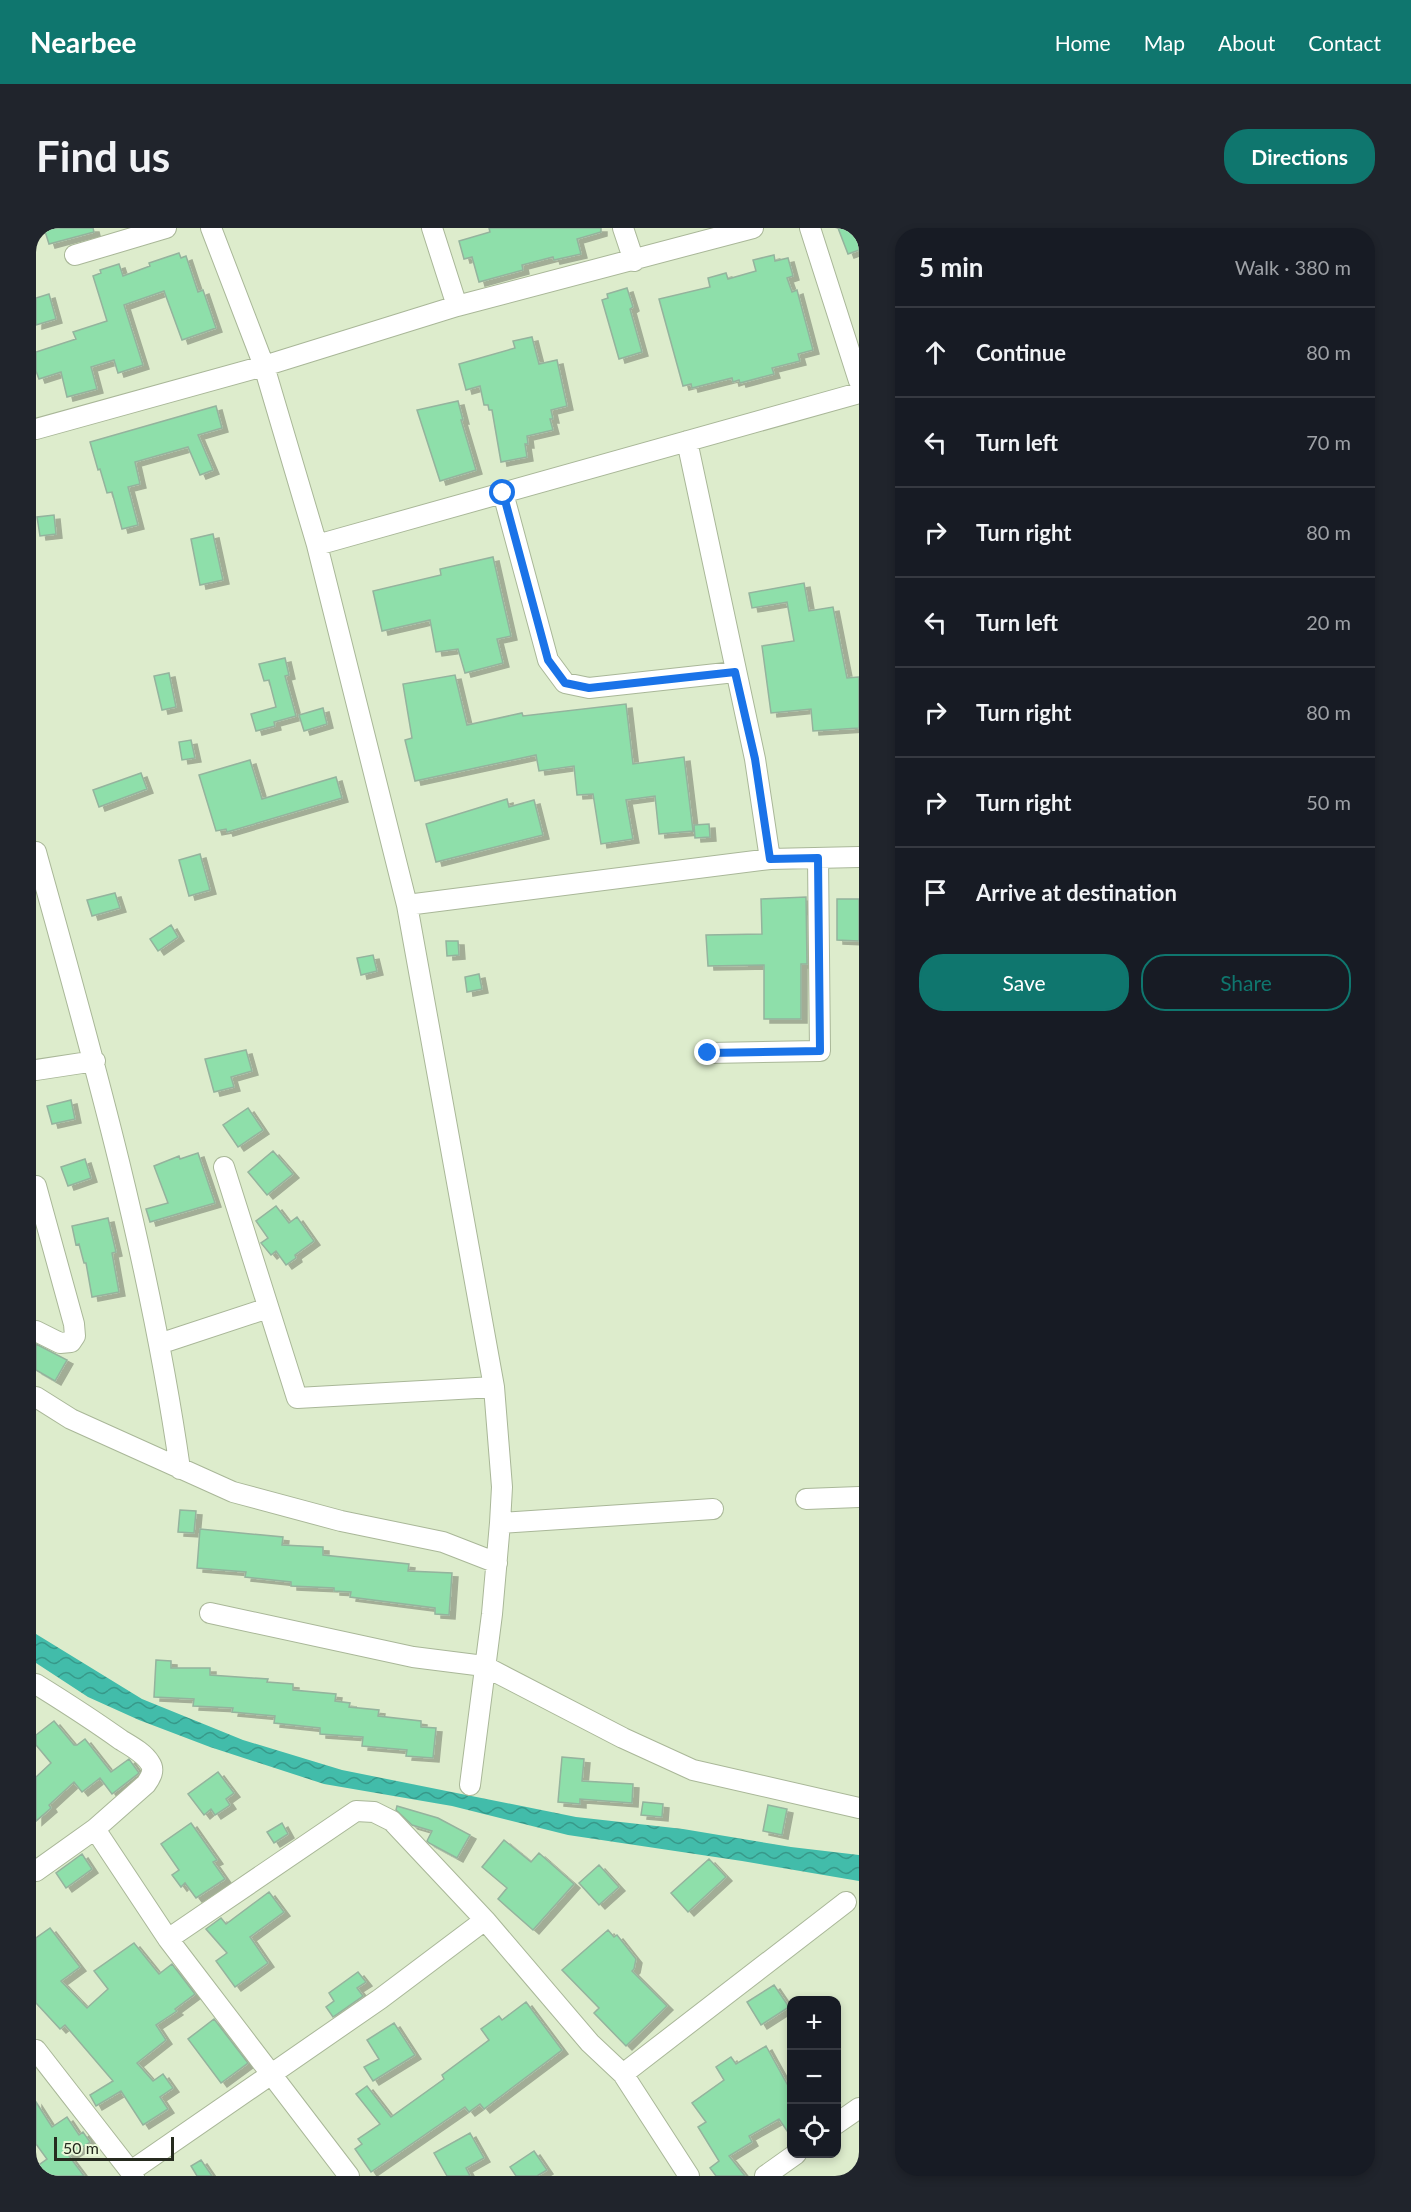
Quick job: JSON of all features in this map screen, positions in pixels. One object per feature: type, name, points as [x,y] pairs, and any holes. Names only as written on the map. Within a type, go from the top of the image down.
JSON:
[{"type":"street","points":[[75,255],[166,228]]},
{"type":"street","points":[[212,228],[264,366],[317,545],[407,905],[494,1387],[502,1487],[500,1523],[470,1785]]},
{"type":"street","points":[[432,228],[457,306]]},
{"type":"street","points":[[623,228],[634,261]]},
{"type":"street","points":[[36,429],[264,366],[457,306],[753,228]]},
{"type":"street","points":[[810,228],[859,381]]},
{"type":"street","points":[[317,545],[859,393]]},
{"type":"street","points":[[687,441],[755,759],[770,859]]},
{"type":"street","points":[[503,493],[548,660],[565,683],[589,688],[735,672]]},
{"type":"street","points":[[36,852],[95,1061],[142,1259],[171,1407],[180,1469]]},
{"type":"street","points":[[407,905],[770,859],[859,857]]},
{"type":"street","points":[[708,1053],[820,1051],[818,858]]},
{"type":"street","points":[[36,1070],[95,1061]]},
{"type":"street","points":[[224,1167],[297,1398],[494,1387]]},
{"type":"street","points":[[36,1186],[74,1324],[75,1336],[70,1342],[60,1343],[36,1331]]},
{"type":"street","points":[[159,1344],[268,1308]]},
{"type":"street","points":[[36,1396],[70,1419],[233,1492],[340,1521],[443,1542],[497,1563]]},
{"type":"street","points":[[806,1499],[859,1497]]},
{"type":"street","points":[[500,1523],[713,1509]]},
{"type":"street","points":[[210,1613],[413,1658],[484,1666],[623,1738],[693,1770],[859,1808]]},
{"type":"street","points":[[36,1684],[139,1752],[151,1764],[153,1770],[146,1784],[95,1829],[36,1871]]},
{"type":"street","points":[[168,1939],[356,1811],[374,1812],[392,1821],[485,1920],[590,2043],[622,2074],[689,2176]]},
{"type":"street","points":[[95,1829],[168,1939],[349,2176]]},
{"type":"street","points":[[622,2074],[846,1902]]},
{"type":"street","points":[[36,2050],[133,2173],[380,1999],[485,1920]]},
{"type":"street","points":[[841,2121],[859,2108]]},
{"type":"street","points":[[765,2176],[790,2158]]},
{"type":"water","points":[[36,1634],[142,1699],[243,1740],[342,1770],[576,1817],[683,1829],[791,1847],[859,1855],[859,1881],[568,1835],[452,1806],[324,1784],[210,1747],[139,1720],[88,1697],[36,1663]]},
{"type":"building","points":[[44,228],[93,228],[94,232],[49,244]]},
{"type":"building","points":[[489,228],[601,228],[601,232],[577,239],[581,254],[554,260],[553,257],[522,265],[523,270],[479,282],[472,257],[464,259],[459,241],[490,232]]},
{"type":"building","points":[[838,228],[859,228],[859,250],[848,254]]},
{"type":"building","points":[[179,253],[181,258],[186,256],[198,292],[203,290],[216,328],[182,340],[164,291],[124,305],[143,365],[118,373],[114,360],[91,367],[97,389],[67,397],[61,372],[39,379],[36,371],[36,352],[76,339],[73,332],[107,321],[93,276],[101,273],[100,270],[119,264],[123,276],[150,266],[149,263]]},
{"type":"building","points":[[774,255],[775,261],[788,258],[793,276],[787,278],[792,292],[797,290],[813,350],[798,354],[800,361],[772,368],[774,374],[740,383],[739,380],[733,382],[732,378],[692,388],[691,384],[683,386],[659,299],[710,287],[708,278],[726,273],[728,279],[756,271],[753,260]]},
{"type":"building","points":[[627,288],[633,307],[630,309],[642,352],[619,359],[602,300],[608,298],[607,294]]},
{"type":"building","points":[[49,294],[56,319],[36,325],[36,298]]},
{"type":"building","points":[[532,337],[539,364],[557,360],[567,406],[551,410],[553,419],[550,419],[553,430],[527,436],[528,444],[525,444],[527,457],[501,462],[492,410],[489,410],[488,405],[484,405],[480,386],[466,390],[459,364],[515,348],[513,341]]},
{"type":"building","points":[[458,401],[463,420],[461,420],[476,470],[440,481],[417,410]]},
{"type":"building","points":[[216,406],[222,428],[198,435],[213,470],[200,475],[188,447],[135,462],[140,484],[128,487],[138,525],[122,529],[112,492],[107,493],[90,442]]},
{"type":"building","points":[[54,515],[56,534],[40,536],[37,517]]},
{"type":"building","points":[[213,534],[223,580],[200,585],[191,539]]},
{"type":"building","points":[[493,557],[511,636],[497,639],[503,663],[465,673],[458,649],[436,652],[430,620],[382,631],[373,591],[441,575],[440,569]]},
{"type":"building","points":[[804,583],[809,611],[833,607],[847,678],[859,677],[859,728],[813,731],[811,709],[771,713],[762,646],[794,641],[787,602],[752,608],[749,593]]},
{"type":"building","points":[[285,658],[289,675],[285,676],[296,716],[274,722],[275,726],[256,731],[251,714],[276,707],[269,680],[264,681],[259,664]]},
{"type":"building","points":[[169,673],[176,707],[162,710],[154,676]]},
{"type":"building","points":[[455,675],[467,725],[522,713],[523,716],[626,704],[633,764],[684,757],[693,831],[659,834],[655,796],[626,800],[633,839],[601,844],[593,794],[577,795],[574,766],[539,771],[536,755],[415,781],[405,740],[412,738],[403,684]]},
{"type":"building","points":[[323,708],[327,724],[304,731],[299,715]]},
{"type":"building","points":[[191,740],[195,758],[182,760],[179,742]]},
{"type":"building","points":[[250,760],[262,799],[336,777],[342,798],[227,832],[226,829],[216,831],[199,775]]},
{"type":"building","points":[[141,773],[147,789],[99,807],[93,790]]},
{"type":"building","points":[[507,799],[509,807],[534,800],[543,835],[436,862],[426,824]]},
{"type":"building","points":[[709,824],[710,837],[695,838],[694,825]]},
{"type":"building","points":[[200,854],[210,890],[189,896],[179,860]]},
{"type":"building","points":[[115,893],[120,908],[92,916],[87,900]]},
{"type":"building","points":[[806,897],[807,964],[801,964],[801,1019],[764,1019],[764,965],[708,966],[706,935],[762,934],[761,899]]},
{"type":"building","points":[[837,899],[859,899],[859,941],[837,940]]},
{"type":"building","points":[[171,925],[178,937],[158,951],[150,939]]},
{"type":"building","points":[[446,941],[458,941],[459,955],[447,956]]},
{"type":"building","points":[[373,955],[377,971],[361,975],[357,958]]},
{"type":"building","points":[[479,974],[482,989],[467,992],[465,977]]},
{"type":"building","points":[[246,1050],[252,1071],[231,1077],[234,1087],[214,1092],[205,1059]]},
{"type":"building","points":[[71,1100],[75,1119],[52,1124],[47,1106]]},
{"type":"building","points":[[248,1108],[263,1130],[238,1147],[223,1125]]},
{"type":"building","points":[[273,1151],[293,1174],[267,1195],[248,1172]]},
{"type":"building","points":[[198,1153],[215,1203],[150,1222],[146,1209],[168,1203],[154,1166],[179,1156],[180,1159]]},
{"type":"building","points":[[85,1159],[91,1178],[68,1186],[61,1167]]},
{"type":"building","points":[[276,1206],[289,1223],[297,1217],[314,1241],[286,1265],[276,1251],[271,1255],[261,1243],[268,1238],[256,1221]]},
{"type":"building","points":[[108,1218],[116,1252],[112,1253],[119,1292],[92,1297],[86,1263],[84,1263],[79,1244],[76,1245],[72,1226]]},
{"type":"building","points":[[36,1344],[67,1360],[55,1381],[36,1370]]},
{"type":"building","points":[[180,1510],[196,1511],[194,1533],[178,1532]]},
{"type":"building","points":[[200,1529],[283,1537],[282,1545],[323,1547],[323,1555],[409,1564],[408,1571],[452,1573],[449,1615],[435,1614],[435,1608],[350,1597],[351,1592],[334,1591],[334,1588],[291,1586],[291,1582],[245,1577],[246,1572],[197,1568]]},
{"type":"building","points":[[156,1660],[171,1661],[171,1668],[210,1668],[210,1675],[268,1679],[267,1682],[293,1684],[293,1690],[336,1694],[335,1701],[350,1703],[349,1707],[379,1710],[378,1716],[421,1721],[421,1727],[436,1728],[433,1758],[406,1756],[407,1750],[362,1746],[363,1737],[320,1734],[320,1728],[274,1723],[275,1716],[232,1712],[233,1708],[193,1706],[194,1699],[154,1697]]},
{"type":"building","points":[[54,1721],[74,1745],[85,1739],[111,1772],[129,1759],[139,1773],[112,1794],[100,1778],[82,1792],[74,1782],[49,1805],[51,1808],[36,1821],[36,1777],[51,1763],[36,1745],[36,1735]]},
{"type":"building","points":[[562,1757],[584,1759],[582,1781],[633,1784],[632,1803],[580,1799],[580,1804],[558,1802]]},
{"type":"building","points":[[218,1772],[234,1793],[226,1799],[230,1805],[215,1815],[211,1809],[204,1815],[188,1794]]},
{"type":"building","points":[[643,1802],[663,1804],[662,1817],[641,1815]]},
{"type":"building","points":[[768,1805],[787,1809],[782,1835],[763,1831]]},
{"type":"building","points":[[397,1806],[438,1818],[470,1835],[457,1858],[429,1843],[427,1841],[432,1831],[412,1825],[396,1810]]},
{"type":"building","points":[[191,1823],[217,1860],[213,1862],[225,1879],[196,1898],[185,1883],[181,1887],[172,1875],[179,1870],[161,1844]]},
{"type":"building","points":[[282,1823],[288,1834],[274,1843],[267,1832]]},
{"type":"building","points":[[504,1840],[531,1862],[539,1853],[574,1884],[533,1930],[498,1899],[507,1888],[482,1867]]},
{"type":"building","points":[[82,1854],[92,1869],[66,1888],[56,1873]]},
{"type":"building","points":[[709,1859],[726,1877],[688,1912],[671,1893]]},
{"type":"building","points":[[599,1865],[619,1887],[599,1905],[579,1883]]},
{"type":"building","points":[[269,1892],[284,1912],[250,1937],[268,1963],[235,1987],[216,1961],[227,1953],[206,1929],[221,1918],[226,1924]]},
{"type":"building","points":[[50,1928],[80,1967],[61,1981],[87,2008],[108,1989],[94,1971],[134,1943],[159,1974],[172,1964],[195,1994],[175,2009],[177,2011],[156,2025],[166,2040],[137,2063],[153,2081],[163,2074],[173,2088],[160,2097],[168,2109],[143,2125],[121,2091],[96,2106],[90,2095],[113,2081],[65,2025],[60,2029],[36,2003],[36,1938]]},
{"type":"building","points":[[608,1930],[614,1937],[617,1935],[636,1959],[632,1971],[667,2006],[626,2046],[594,2013],[599,2008],[562,1970]]},
{"type":"building","points":[[358,1972],[366,1982],[357,1988],[363,1996],[333,2017],[326,2007],[334,2001],[329,1993]]},
{"type":"building","points":[[774,1985],[787,2004],[787,2008],[761,2025],[747,2002]]},
{"type":"building","points":[[526,2002],[562,2050],[484,2109],[480,2104],[469,2112],[465,2107],[371,2172],[355,2149],[362,2144],[358,2139],[380,2124],[356,2094],[367,2086],[391,2117],[444,2079],[442,2075],[489,2040],[481,2029],[499,2016],[502,2020]]},
{"type":"building","points":[[214,2019],[248,2063],[221,2083],[188,2039]]},
{"type":"building","points":[[394,2023],[415,2055],[373,2081],[364,2067],[379,2059],[367,2040]]},
{"type":"building","points":[[766,2046],[787,2084],[787,2131],[779,2119],[749,2136],[752,2142],[729,2156],[745,2176],[716,2176],[710,2168],[719,2161],[698,2127],[706,2122],[692,2103],[724,2080],[716,2067],[731,2057],[736,2064]]},
{"type":"building","points":[[36,2102],[52,2127],[67,2117],[79,2135],[83,2132],[90,2142],[69,2156],[84,2176],[36,2176],[36,2167],[47,2159],[36,2144]]},
{"type":"building","points":[[470,2133],[484,2158],[466,2168],[470,2176],[447,2176],[434,2153]]},
{"type":"building","points":[[534,2151],[547,2170],[537,2176],[516,2176],[510,2167]]},
{"type":"building","points":[[201,2160],[212,2176],[197,2176],[191,2166]]},
{"type":"route","points":[[503,493],[548,660],[565,683],[589,688],[735,672],[755,759],[770,859],[818,858],[820,1051],[708,1053]]}]
